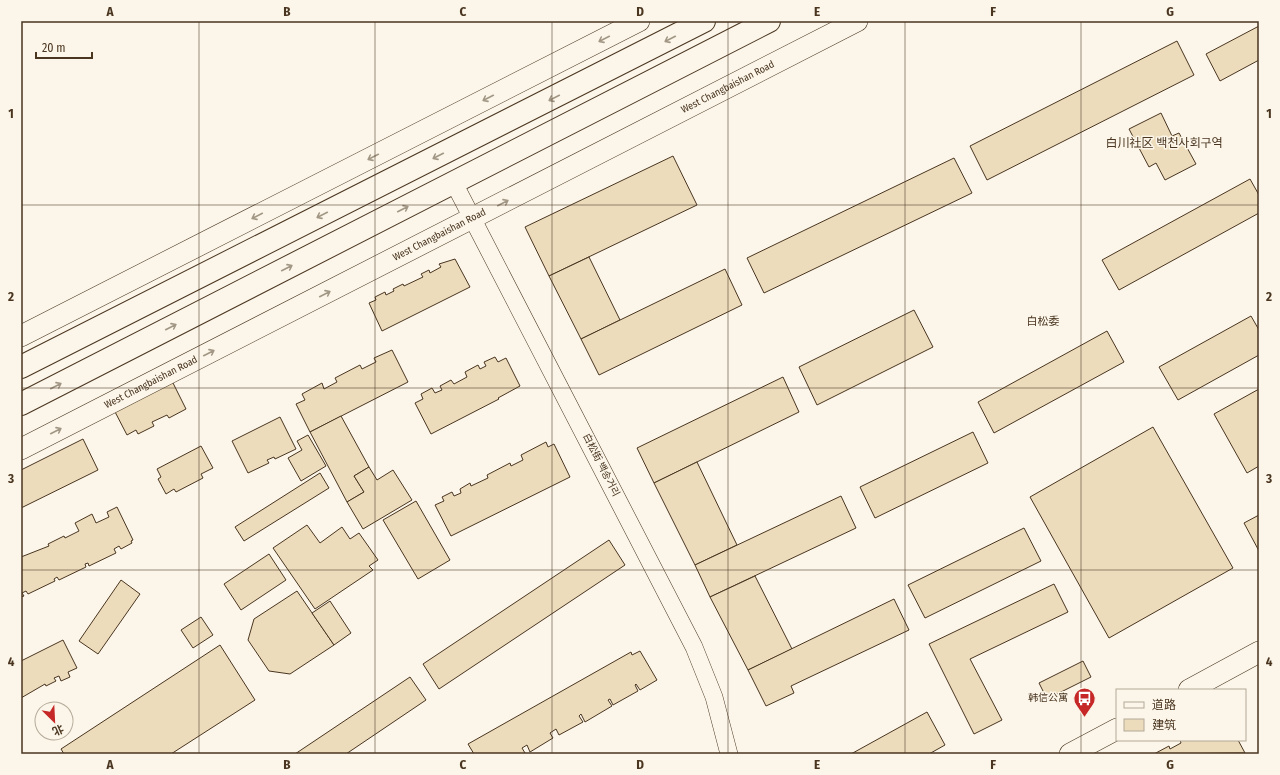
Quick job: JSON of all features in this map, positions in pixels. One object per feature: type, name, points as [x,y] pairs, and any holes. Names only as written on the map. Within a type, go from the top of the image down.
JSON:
[{"type":"main road","points":[[21,367],[704,21]]},
{"type":"main road","points":[[21,404],[769,21]]},
{"type":"street","points":[[21,336],[639,21]]},
{"type":"street","name":"West Changbaishan Road","points":[[21,449],[857,21]]},
{"type":"street","name":"白松街 백송거리","points":[[454,183],[474,218],[694,647],[714,697],[729,754]]},
{"type":"street","points":[[1191,689],[1259,652]]},
{"type":"street","points":[[1070,754],[1116,730]]},
{"type":"building","points":[[1259,26],[1259,60],[1220,81],[1206,54]]},
{"type":"building","points":[[1177,41],[1194,75],[987,180],[970,146]]},
{"type":"building","points":[[1161,113],[1172,136],[1179,133],[1196,164],[1165,180],[1156,163],[1149,167],[1129,129]]},
{"type":"building","points":[[673,156],[697,205],[549,276],[525,227]]},
{"type":"building","points":[[954,158],[972,193],[764,293],[747,258]]},
{"type":"building","points":[[1250,179],[1259,195],[1259,213],[1119,290],[1102,260]]},
{"type":"building","points":[[589,257],[620,320],[581,339],[549,276]]},
{"type":"building","points":[[455,259],[470,287],[382,331],[369,303],[376,300],[375,297],[385,292],[386,295],[394,291],[393,289],[403,284],[404,286],[423,277],[421,274],[429,270],[430,273],[441,267],[439,264]]},
{"type":"building","points":[[725,269],[742,305],[599,375],[581,339]]},
{"type":"building","points":[[914,310],[933,347],[817,405],[799,367]]},
{"type":"building","points":[[1251,316],[1259,330],[1259,355],[1178,400],[1159,367]]},
{"type":"building","points":[[1107,331],[1124,362],[994,433],[978,402]]},
{"type":"building","points":[[392,350],[408,382],[310,432],[296,404],[305,400],[302,394],[322,383],[324,389],[337,382],[335,378],[360,365],[362,369],[376,362],[374,358]]},
{"type":"building","points":[[495,357],[498,362],[506,358],[520,386],[498,398],[499,399],[431,434],[415,403],[423,399],[421,394],[432,388],[435,393],[442,390],[440,386],[451,380],[454,384],[467,377],[465,372],[478,365],[480,369],[486,366],[484,362]]},
{"type":"building","points":[[783,377],[799,412],[654,483],[637,448]]},
{"type":"building","points":[[171,379],[186,409],[169,418],[167,415],[152,422],[154,426],[138,434],[136,430],[127,435],[113,408]]},
{"type":"building","points":[[1259,389],[1259,466],[1247,473],[1214,414]]},
{"type":"building","points":[[341,416],[369,467],[354,476],[364,492],[347,502],[310,432]]},
{"type":"building","points":[[280,417],[296,449],[275,459],[274,457],[267,460],[269,463],[248,473],[232,441]]},
{"type":"building","points":[[1153,427],[1233,568],[1109,638],[1030,497]]},
{"type":"building","points":[[973,432],[988,463],[875,518],[860,487]]},
{"type":"building","points":[[308,435],[326,466],[301,481],[288,458],[302,450],[297,441]]},
{"type":"building","points":[[83,439],[98,470],[21,508],[21,470]]},
{"type":"building","points":[[546,442],[548,447],[554,444],[570,477],[451,536],[435,505],[444,501],[442,497],[452,492],[454,496],[461,493],[460,489],[470,483],[471,486],[488,478],[487,475],[510,463],[511,466],[523,460],[521,455]]},
{"type":"building","points":[[201,446],[213,468],[201,474],[203,478],[176,492],[174,489],[166,494],[158,479],[161,477],[157,469]]},
{"type":"building","points":[[697,462],[737,545],[695,565],[654,483]]},
{"type":"building","points":[[369,467],[377,480],[393,470],[412,500],[363,529],[347,502],[364,492],[354,476]]},
{"type":"building","points":[[320,473],[329,488],[244,541],[235,527]]},
{"type":"building","points":[[841,496],[856,528],[710,597],[695,565]]},
{"type":"building","points":[[416,501],[450,560],[418,579],[383,520]]},
{"type":"building","points":[[117,507],[133,540],[131,541],[132,543],[121,549],[119,546],[114,549],[116,553],[89,566],[88,563],[85,564],[86,567],[59,580],[57,577],[54,579],[55,581],[28,594],[26,591],[22,593],[24,596],[21,597],[21,557],[49,546],[48,544],[64,536],[65,538],[79,531],[75,523],[92,514],[96,523],[109,517],[107,512]]},
{"type":"building","points":[[1259,515],[1259,551],[1244,523]]},
{"type":"building","points":[[307,525],[320,543],[342,527],[350,539],[359,533],[378,560],[369,566],[373,570],[315,609],[273,548]]},
{"type":"building","points":[[1024,528],[1041,561],[925,618],[908,585]]},
{"type":"building","points":[[609,540],[625,565],[439,689],[423,664]]},
{"type":"building","points":[[269,554],[286,580],[241,610],[224,584]]},
{"type":"building","points":[[755,576],[792,649],[748,670],[710,597]]},
{"type":"building","points":[[121,580],[140,594],[98,654],[79,641]]},
{"type":"building","points":[[1054,584],[1068,612],[970,659],[1002,720],[974,734],[929,644]]},
{"type":"building","points":[[297,591],[334,645],[290,674],[269,671],[248,640],[254,619]]},
{"type":"building","points":[[894,599],[909,630],[791,686],[794,693],[766,706],[748,670]]},
{"type":"building","points":[[330,601],[351,633],[334,645],[312,613]]},
{"type":"building","points":[[201,617],[213,635],[193,648],[181,630]]},
{"type":"building","points":[[63,640],[77,668],[68,672],[70,677],[61,681],[59,676],[54,678],[56,681],[46,686],[45,684],[21,698],[21,661]]},
{"type":"building","points":[[220,645],[255,700],[171,754],[64,754],[61,749]]},
{"type":"building","points":[[640,651],[657,680],[640,690],[636,684],[635,685],[638,691],[613,705],[610,699],[608,700],[612,706],[585,722],[581,714],[579,716],[583,722],[559,735],[556,729],[550,733],[553,738],[530,752],[527,745],[522,748],[525,753],[523,754],[474,754],[468,744],[631,652],[632,655]]},
{"type":"building","points":[[1083,661],[1091,677],[1047,699],[1039,683]]},
{"type":"building","points":[[410,677],[426,700],[346,754],[295,754]]},
{"type":"building","points":[[927,712],[945,745],[929,754],[851,754]]},
{"type":"building","points":[[1180,741],[1239,741],[1245,753],[1154,754],[1169,746],[1170,749],[1181,743]]},
{"type":"place","name":"韩信公寓","points":[[1084,718]]},
{"type":"district","name":"白川社区 백천사회구역","points":[[1164,143]]},
{"type":"district","name":"白松委","points":[[1043,321]]}]
